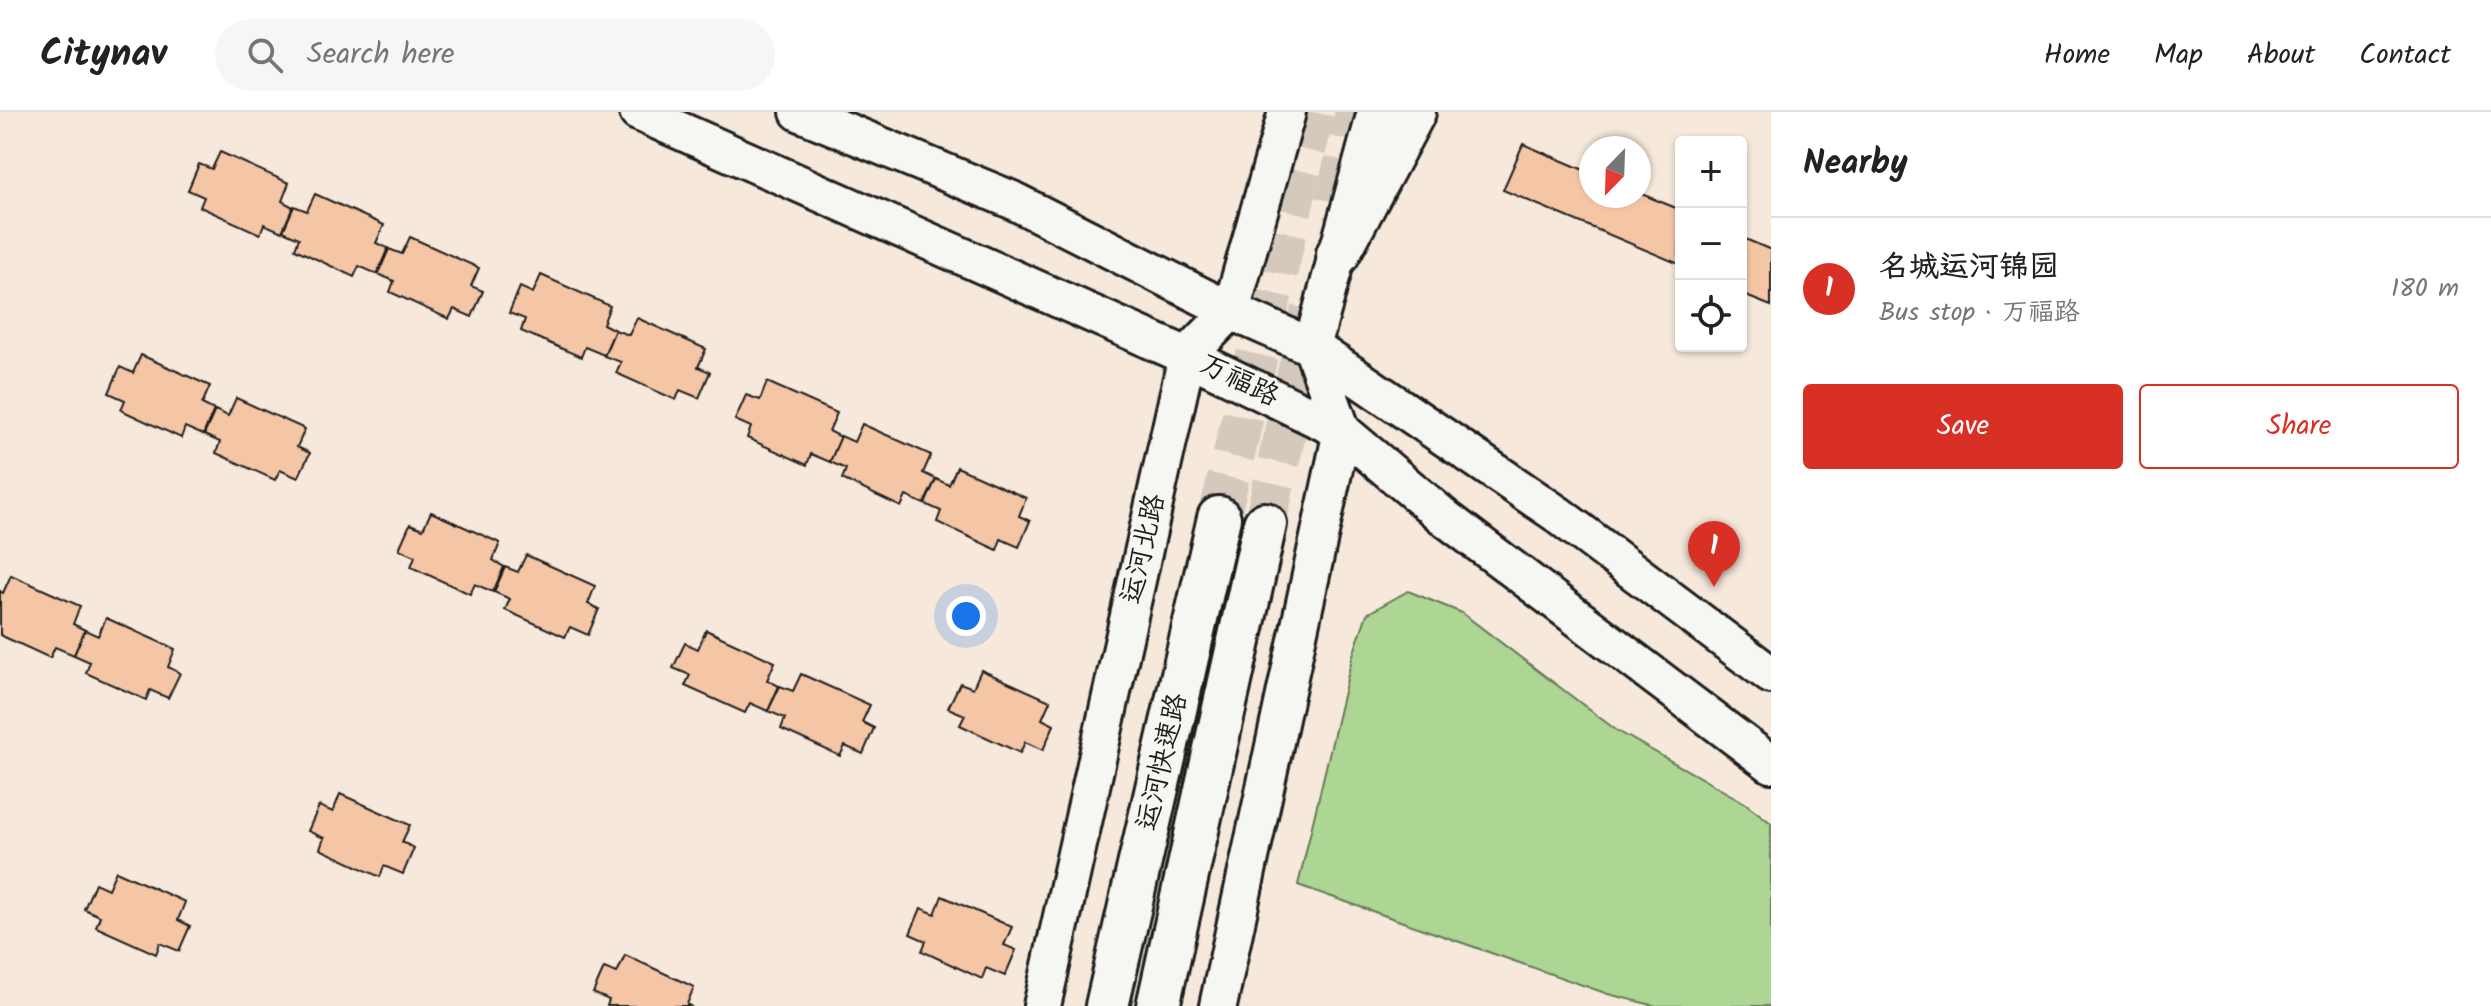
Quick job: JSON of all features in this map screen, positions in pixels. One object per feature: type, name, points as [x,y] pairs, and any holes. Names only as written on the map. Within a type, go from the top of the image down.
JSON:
[{"type":"highway","points":[[1338,254],[1414,112]]},
{"type":"highway","name":"运河快速路","points":[[1107,1006],[1219,518]]},
{"type":"highway","name":"运河快速路","points":[[1158,1006],[1265,524]]},
{"type":"main road","name":"万福路","points":[[638,112],[1187,356],[1342,431],[1444,517],[1771,764]]},
{"type":"main road","points":[[799,112],[1012,200],[1231,311],[1312,347],[1557,514],[1771,675]]},
{"type":"main road","points":[[1187,356],[1231,311],[1287,112]]},
{"type":"main road","points":[[1218,1006],[1342,431],[1312,347],[1376,112]]},
{"type":"main road","name":"运河北路","points":[[1042,1006],[1187,356]]},
{"type":"green space","points":[[1408,591],[1462,613],[1616,730],[1745,803],[1771,823],[1771,1006],[1656,1006],[1608,994],[1298,885],[1352,658],[1367,614]]},
{"type":"building","points":[[1523,144],[1579,168],[1579,208],[1651,208],[1651,198],[1675,208],[1675,262],[1503,190]]},
{"type":"building","points":[[220,152],[289,183],[282,201],[293,207],[282,232],[264,224],[260,234],[200,207],[204,197],[188,190],[199,164],[212,169]]},
{"type":"building","points":[[315,194],[384,225],[376,243],[388,248],[377,274],[359,266],[354,277],[295,249],[299,238],[283,231],[294,206],[307,211]]},
{"type":"building","points":[[410,237],[479,268],[471,286],[483,291],[472,317],[454,309],[449,319],[390,292],[394,281],[378,274],[389,249],[402,254]]},
{"type":"building","points":[[1747,240],[1771,250],[1771,306],[1747,296]]},
{"type":"building","points":[[541,275],[610,306],[603,324],[615,330],[604,355],[585,347],[581,357],[521,331],[525,319],[509,313],[520,287],[533,293]]},
{"type":"building","points":[[637,318],[706,349],[698,367],[710,372],[699,398],[680,390],[676,400],[616,373],[621,362],[604,356],[615,330],[629,335]]},
{"type":"building","points":[[141,355],[210,386],[202,404],[214,410],[203,435],[185,427],[181,438],[121,410],[125,400],[109,393],[120,367],[133,373]]},
{"type":"building","points":[[767,382],[837,413],[829,431],[841,437],[830,462],[811,454],[807,465],[747,438],[751,427],[735,420],[746,395],[760,400]]},
{"type":"building","points":[[236,398],[305,429],[297,447],[310,453],[298,478],[280,470],[275,480],[216,453],[220,442],[204,435],[215,410],[228,416]]},
{"type":"building","points":[[862,424],[931,455],[923,473],[936,479],[924,504],[906,496],[901,507],[842,479],[846,469],[830,462],[841,436],[854,442]]},
{"type":"building","points":[[957,467],[1026,498],[1019,516],[1030,521],[1019,547],[1001,539],[997,550],[937,522],[941,511],[925,504],[936,479],[949,485]]},
{"type":"building","points":[[431,512],[500,543],[493,560],[504,567],[493,592],[475,584],[470,594],[411,567],[415,556],[399,549],[410,524],[423,529]]},
{"type":"building","points":[[526,555],[595,586],[588,604],[599,609],[588,635],[570,627],[565,637],[505,610],[510,599],[494,592],[505,567],[518,572]]},
{"type":"building","points":[[11,575],[80,606],[73,624],[85,630],[74,655],[55,647],[50,658],[0,635],[0,591],[3,593]]},
{"type":"building","points":[[106,618],[175,649],[168,667],[180,673],[168,698],[150,690],[146,700],[86,673],[90,662],[74,655],[85,630],[98,636]]},
{"type":"building","points":[[706,630],[775,662],[767,680],[779,686],[768,711],[750,703],[745,713],[685,686],[690,675],[673,668],[685,643],[698,649]]},
{"type":"building","points":[[981,670],[1050,701],[1042,719],[1054,725],[1043,750],[1025,742],[1020,753],[960,725],[965,715],[948,708],[960,683],[973,688]]},
{"type":"building","points":[[801,674],[870,705],[862,722],[874,728],[863,754],[845,746],[840,756],[781,729],[785,718],[768,711],[780,686],[793,691]]},
{"type":"building","points":[[340,794],[410,825],[402,842],[414,848],[403,874],[384,866],[380,877],[320,849],[324,838],[308,831],[319,806],[333,812]]},
{"type":"building","points":[[116,871],[185,902],[178,920],[190,926],[179,951],[160,943],[156,954],[96,927],[100,916],[84,909],[95,883],[108,889]]},
{"type":"building","points":[[942,896],[1012,927],[1004,945],[1016,950],[1005,976],[986,968],[982,979],[922,951],[926,941],[910,934],[921,908],[935,914]]},
{"type":"building","points":[[625,955],[694,987],[687,1004],[690,1006],[607,1006],[609,1000],[593,993],[604,968],[617,973]]},
{"type":"tunnel","points":[[1219,518],[1314,112]]},
{"type":"tunnel","points":[[1336,202],[1356,112]]},
{"type":"tunnel","points":[[1265,524],[1312,310]]},
{"type":"place","name":"名城运河锦园","points":[[1714,587]]}]
